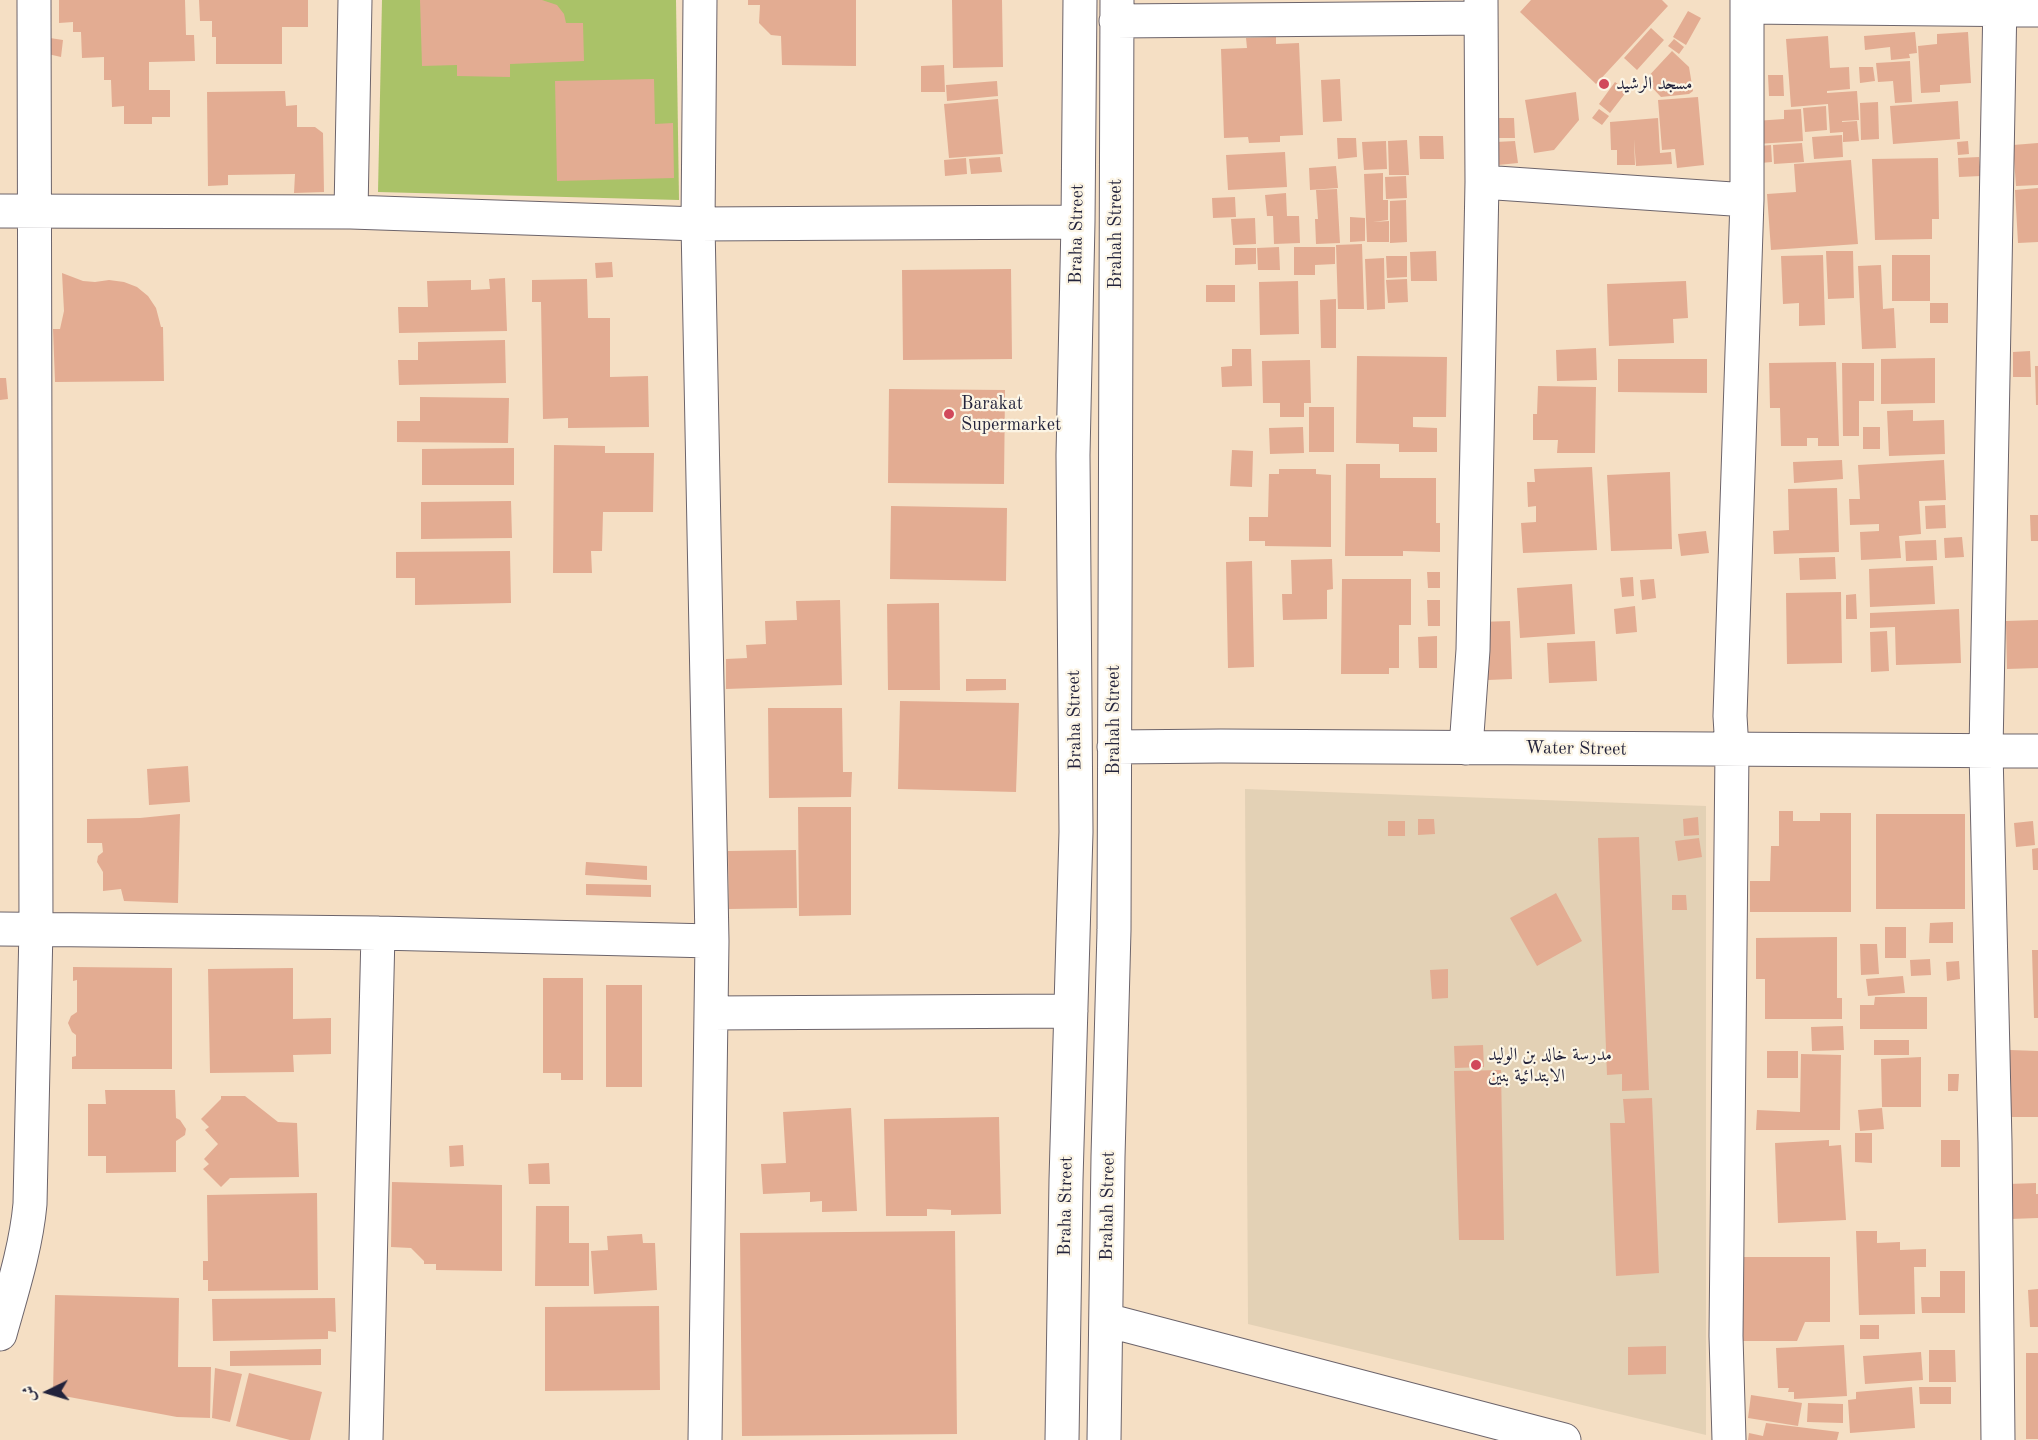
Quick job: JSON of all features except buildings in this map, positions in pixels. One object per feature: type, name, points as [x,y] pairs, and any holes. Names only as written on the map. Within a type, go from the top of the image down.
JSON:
[{"type":"street","points":[[0,1334],[28,1228],[36,928],[34,0]]},
{"type":"street","points":[[351,212],[355,0]]},
{"type":"street","points":[[700,0],[698,224],[712,940],[705,1440]]},
{"type":"street","name":"Braha Street","points":[[1062,1440],[1066,1180],[1076,832],[1073,455],[1080,0]]},
{"type":"street","points":[[1729,1440],[1726,1336],[1732,750],[1730,716],[1747,200],[1747,4],[2000,5],[2038,10]]},
{"type":"street","points":[[1998,1440],[1995,1142],[1986,751],[2000,5]]},
{"type":"street","points":[[1116,10],[1481,9],[1482,182],[1473,650],[1466,748]]},
{"type":"street","name":"Brahah Street","points":[[1104,1440],[1114,930],[1116,10]]},
{"type":"street","points":[[1482,182],[1747,200]]},
{"type":"street","points":[[0,211],[351,212],[698,224],[1078,222]]},
{"type":"street","name":"Water Street","points":[[1114,747],[2038,751]]},
{"type":"street","points":[[0,928],[712,940]]},
{"type":"street","points":[[366,1440],[378,933]]},
{"type":"street","points":[[712,1013],[1071,1011]]},
{"type":"street","points":[[1106,1320],[1564,1440]]},
{"type":"shaded area","name":"مدرسة خالد بن الوليد الابتدائية بنين","points":[[1245,789],[1706,806],[1706,1435],[1248,1324]]},
{"type":"green space","points":[[382,0],[676,0],[679,200],[378,192]]},
{"type":"place","name":"مسجد الرشيد","points":[[1604,84]]},
{"type":"place","name":"Barakat Supermarket","points":[[949,414]]},
{"type":"place","name":"مدرسة خالد بن الوليد الابتدائية بنين","points":[[1476,1065]]}]
